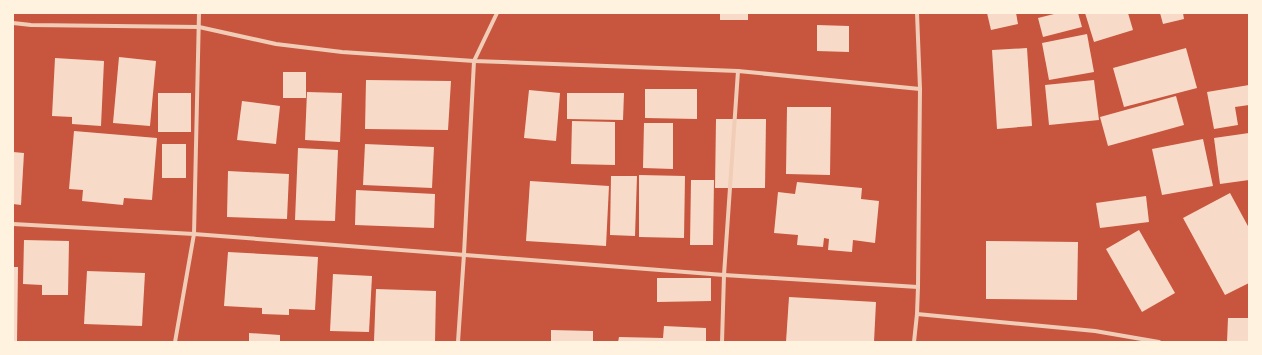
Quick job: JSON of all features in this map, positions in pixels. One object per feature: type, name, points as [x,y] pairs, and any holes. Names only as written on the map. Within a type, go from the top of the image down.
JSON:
[{"type":"street","points":[[175,342],[194,234],[199,13]]},
{"type":"street","points":[[458,342],[474,61],[496,13]]},
{"type":"street","points":[[914,342],[918,287],[920,89],[917,13]]},
{"type":"street","points":[[13,23],[31,25],[199,27],[276,44],[342,52],[474,61],[738,72],[920,89]]},
{"type":"street","points":[[722,342],[724,275],[738,72]]},
{"type":"street","points":[[13,224],[194,234],[724,275],[918,287]]},
{"type":"street","points":[[917,314],[1095,331],[1160,342]]},
{"type":"building","points":[[720,13],[748,13],[748,20],[720,20]]},
{"type":"building","points":[[987,13],[1016,13],[1018,24],[991,30]]},
{"type":"building","points":[[1058,13],[1078,13],[1082,27],[1043,37],[1038,18]]},
{"type":"building","points":[[1085,13],[1128,13],[1133,30],[1094,42]]},
{"type":"building","points":[[1160,13],[1183,13],[1184,19],[1163,24]]},
{"type":"building","points":[[817,25],[849,26],[849,52],[817,51]]},
{"type":"building","points":[[1087,34],[1094,72],[1049,80],[1042,43]]},
{"type":"building","points":[[1027,48],[1032,126],[997,129],[992,50]]},
{"type":"building","points":[[1186,48],[1197,88],[1124,107],[1113,68]]},
{"type":"building","points":[[119,57],[156,61],[150,126],[113,123]]},
{"type":"building","points":[[55,58],[104,61],[101,126],[72,124],[72,117],[52,116]]},
{"type":"building","points":[[283,72],[306,72],[306,98],[283,98]]},
{"type":"building","points":[[366,80],[451,81],[448,130],[365,129]]},
{"type":"building","points":[[1094,80],[1099,120],[1049,125],[1045,85]]},
{"type":"building","points":[[1249,85],[1249,105],[1235,107],[1238,125],[1214,129],[1207,92]]},
{"type":"building","points":[[645,89],[697,89],[697,119],[645,118]]},
{"type":"building","points":[[529,90],[560,93],[556,141],[524,138]]},
{"type":"building","points":[[307,92],[342,93],[340,142],[305,140]]},
{"type":"building","points":[[158,93],[191,93],[191,132],[158,132]]},
{"type":"building","points":[[567,93],[624,93],[623,120],[567,119]]},
{"type":"building","points":[[1176,96],[1184,125],[1108,146],[1100,117]]},
{"type":"building","points":[[242,101],[280,106],[276,144],[237,140]]},
{"type":"building","points":[[787,107],[831,107],[830,175],[786,174]]},
{"type":"building","points":[[716,119],[766,119],[765,188],[715,188]]},
{"type":"building","points":[[572,121],[615,122],[615,165],[571,164]]},
{"type":"building","points":[[644,123],[673,123],[673,169],[643,168]]},
{"type":"building","points":[[74,131],[157,138],[152,200],[124,198],[123,205],[82,201],[83,190],[69,189]]},
{"type":"building","points":[[1249,133],[1249,180],[1220,184],[1214,138]]},
{"type":"building","points":[[1203,139],[1213,186],[1162,195],[1152,149]]},
{"type":"building","points":[[162,144],[186,144],[186,178],[162,178]]},
{"type":"building","points":[[365,144],[434,147],[432,188],[363,185]]},
{"type":"building","points":[[298,148],[338,150],[335,221],[295,220]]},
{"type":"building","points":[[13,152],[24,153],[21,205],[13,204]]},
{"type":"building","points":[[228,171],[289,174],[287,219],[227,217]]},
{"type":"building","points":[[639,175],[685,176],[684,238],[639,237]]},
{"type":"building","points":[[611,176],[637,176],[635,236],[610,235]]},
{"type":"building","points":[[691,180],[714,180],[713,245],[690,245]]},
{"type":"building","points":[[530,181],[609,186],[606,246],[526,241]]},
{"type":"building","points":[[797,182],[862,188],[861,199],[879,201],[875,243],[853,240],[852,252],[828,250],[829,239],[824,238],[823,247],[797,245],[798,235],[774,233],[778,192],[795,194]]},
{"type":"building","points":[[356,190],[435,194],[434,228],[355,225]]},
{"type":"building","points":[[1230,193],[1249,228],[1249,283],[1225,295],[1183,218]]},
{"type":"building","points":[[1146,196],[1149,222],[1100,228],[1096,203]]},
{"type":"building","points":[[1139,230],[1175,293],[1142,312],[1106,249]]},
{"type":"building","points":[[24,240],[69,241],[68,295],[42,295],[42,285],[23,284]]},
{"type":"building","points":[[986,241],[1078,242],[1077,300],[986,299]]},
{"type":"building","points":[[228,252],[318,257],[315,310],[289,309],[289,315],[262,314],[262,308],[224,306]]},
{"type":"building","points":[[13,267],[18,267],[17,342],[13,342]]},
{"type":"building","points":[[87,271],[145,273],[142,326],[84,324]]},
{"type":"building","points":[[333,274],[372,276],[369,332],[330,331]]},
{"type":"building","points":[[657,278],[711,278],[711,301],[657,302]]},
{"type":"building","points":[[376,289],[436,291],[435,342],[374,341]]},
{"type":"building","points":[[789,297],[876,302],[874,342],[786,342]]},
{"type":"building","points":[[1228,318],[1249,318],[1249,342],[1227,342]]},
{"type":"building","points":[[664,326],[706,328],[706,342],[618,342],[619,337],[663,338]]},
{"type":"building","points":[[551,330],[593,331],[593,342],[551,342]]},
{"type":"building","points":[[249,333],[280,335],[280,342],[249,342]]}]
